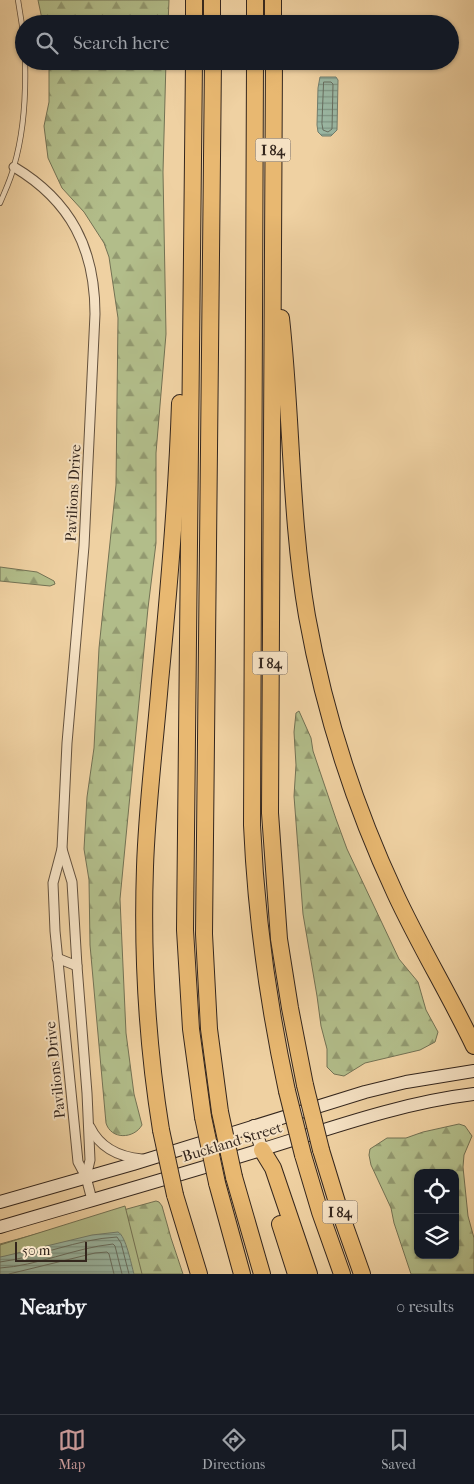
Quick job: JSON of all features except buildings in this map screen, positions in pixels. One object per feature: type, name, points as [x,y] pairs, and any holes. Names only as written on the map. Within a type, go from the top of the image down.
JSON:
[{"type":"highway","points":[[194,0],[194,15]]},
{"type":"highway","points":[[212,0],[212,15]]},
{"type":"highway","points":[[255,0],[255,15]]},
{"type":"highway","points":[[273,0],[273,15]]},
{"type":"highway","points":[[194,70],[185,944],[191,1036],[203,1117],[217,1182],[242,1274]]},
{"type":"highway","points":[[213,70],[204,934],[209,1029],[220,1112],[234,1177],[262,1274]]},
{"type":"highway","points":[[255,70],[252,825],[256,896],[270,1007],[287,1091],[303,1155],[323,1221],[342,1274]]},
{"type":"highway","name":"I 84","points":[[274,70],[270,813],[279,939],[305,1085],[321,1150],[362,1274]]},
{"type":"highway","points":[[273,239],[284,344],[299,557],[308,618],[325,697],[350,781],[383,865],[410,924],[474,1046]]},
{"type":"highway","points":[[192,337],[181,394],[174,521],[145,867],[144,943],[151,1060],[161,1130],[175,1195],[199,1274]]},
{"type":"highway","points":[[262,1150],[264,1172],[296,1274]]},
{"type":"highway","points":[[262,1150],[273,1168],[309,1274]]},
{"type":"highway","points":[[192,1252],[193,1274]]},
{"type":"main road","name":"Buckland Street","points":[[0,1202],[384,1087],[474,1071]]},
{"type":"main road","name":"Buckland Street","points":[[0,1227],[376,1115],[474,1094]]},
{"type":"main road","points":[[254,1126],[262,1150]]},
{"type":"street","name":"Pavilions Drive","points":[[14,167],[45,189],[70,219],[89,259],[95,296],[86,526],[67,743],[62,849],[52,883],[57,958],[78,1162],[86,1177],[92,1200]]},
{"type":"street","name":"Pavilions Drive","points":[[62,849],[72,882],[90,1160],[86,1177]]},
{"type":"street","points":[[57,958],[77,966]]},
{"type":"street","name":"Pavilions Drive","points":[[88,1122],[96,1138],[109,1149],[131,1158],[148,1159]]},
{"type":"lane","points":[[18,0],[20,15]]},
{"type":"lane","points":[[0,203],[14,167],[24,113],[25,70]]},
{"type":"green space","points":[[38,0],[169,0],[168,15],[41,15]]},
{"type":"green space","points":[[49,70],[166,70],[163,172],[166,334],[156,453],[156,543],[120,899],[126,1033],[134,1094],[142,1125],[134,1133],[123,1136],[117,1135],[109,1129],[106,1123],[90,945],[89,880],[84,849],[87,797],[94,748],[99,648],[116,485],[118,318],[109,257],[104,243],[84,212],[62,188],[48,158],[44,126],[49,102]]},
{"type":"green space","points":[[0,567],[37,572],[54,581],[55,584],[50,586],[0,581]]},
{"type":"green space","points":[[299,711],[311,738],[313,751],[347,849],[399,959],[418,982],[426,1010],[438,1032],[435,1042],[420,1050],[365,1063],[344,1076],[334,1074],[327,1067],[327,1049],[321,1026],[303,914],[294,796],[296,765],[294,732],[296,713]]},
{"type":"green space","points":[[459,1124],[465,1126],[472,1136],[464,1155],[463,1167],[468,1216],[474,1238],[474,1274],[411,1274],[391,1208],[371,1165],[369,1155],[370,1149],[387,1138],[406,1138]]},
{"type":"green space","points":[[156,1201],[162,1206],[183,1274],[134,1274],[0,1257],[0,1244]]},
{"type":"green space","points":[[125,1206],[142,1274],[0,1274],[0,1245]]},
{"type":"water","points":[[320,77],[336,77],[338,80],[337,130],[331,136],[322,136],[318,132],[318,88]]},
{"type":"water","points":[[118,1232],[126,1244],[134,1274],[0,1274],[0,1257],[92,1235]]}]
